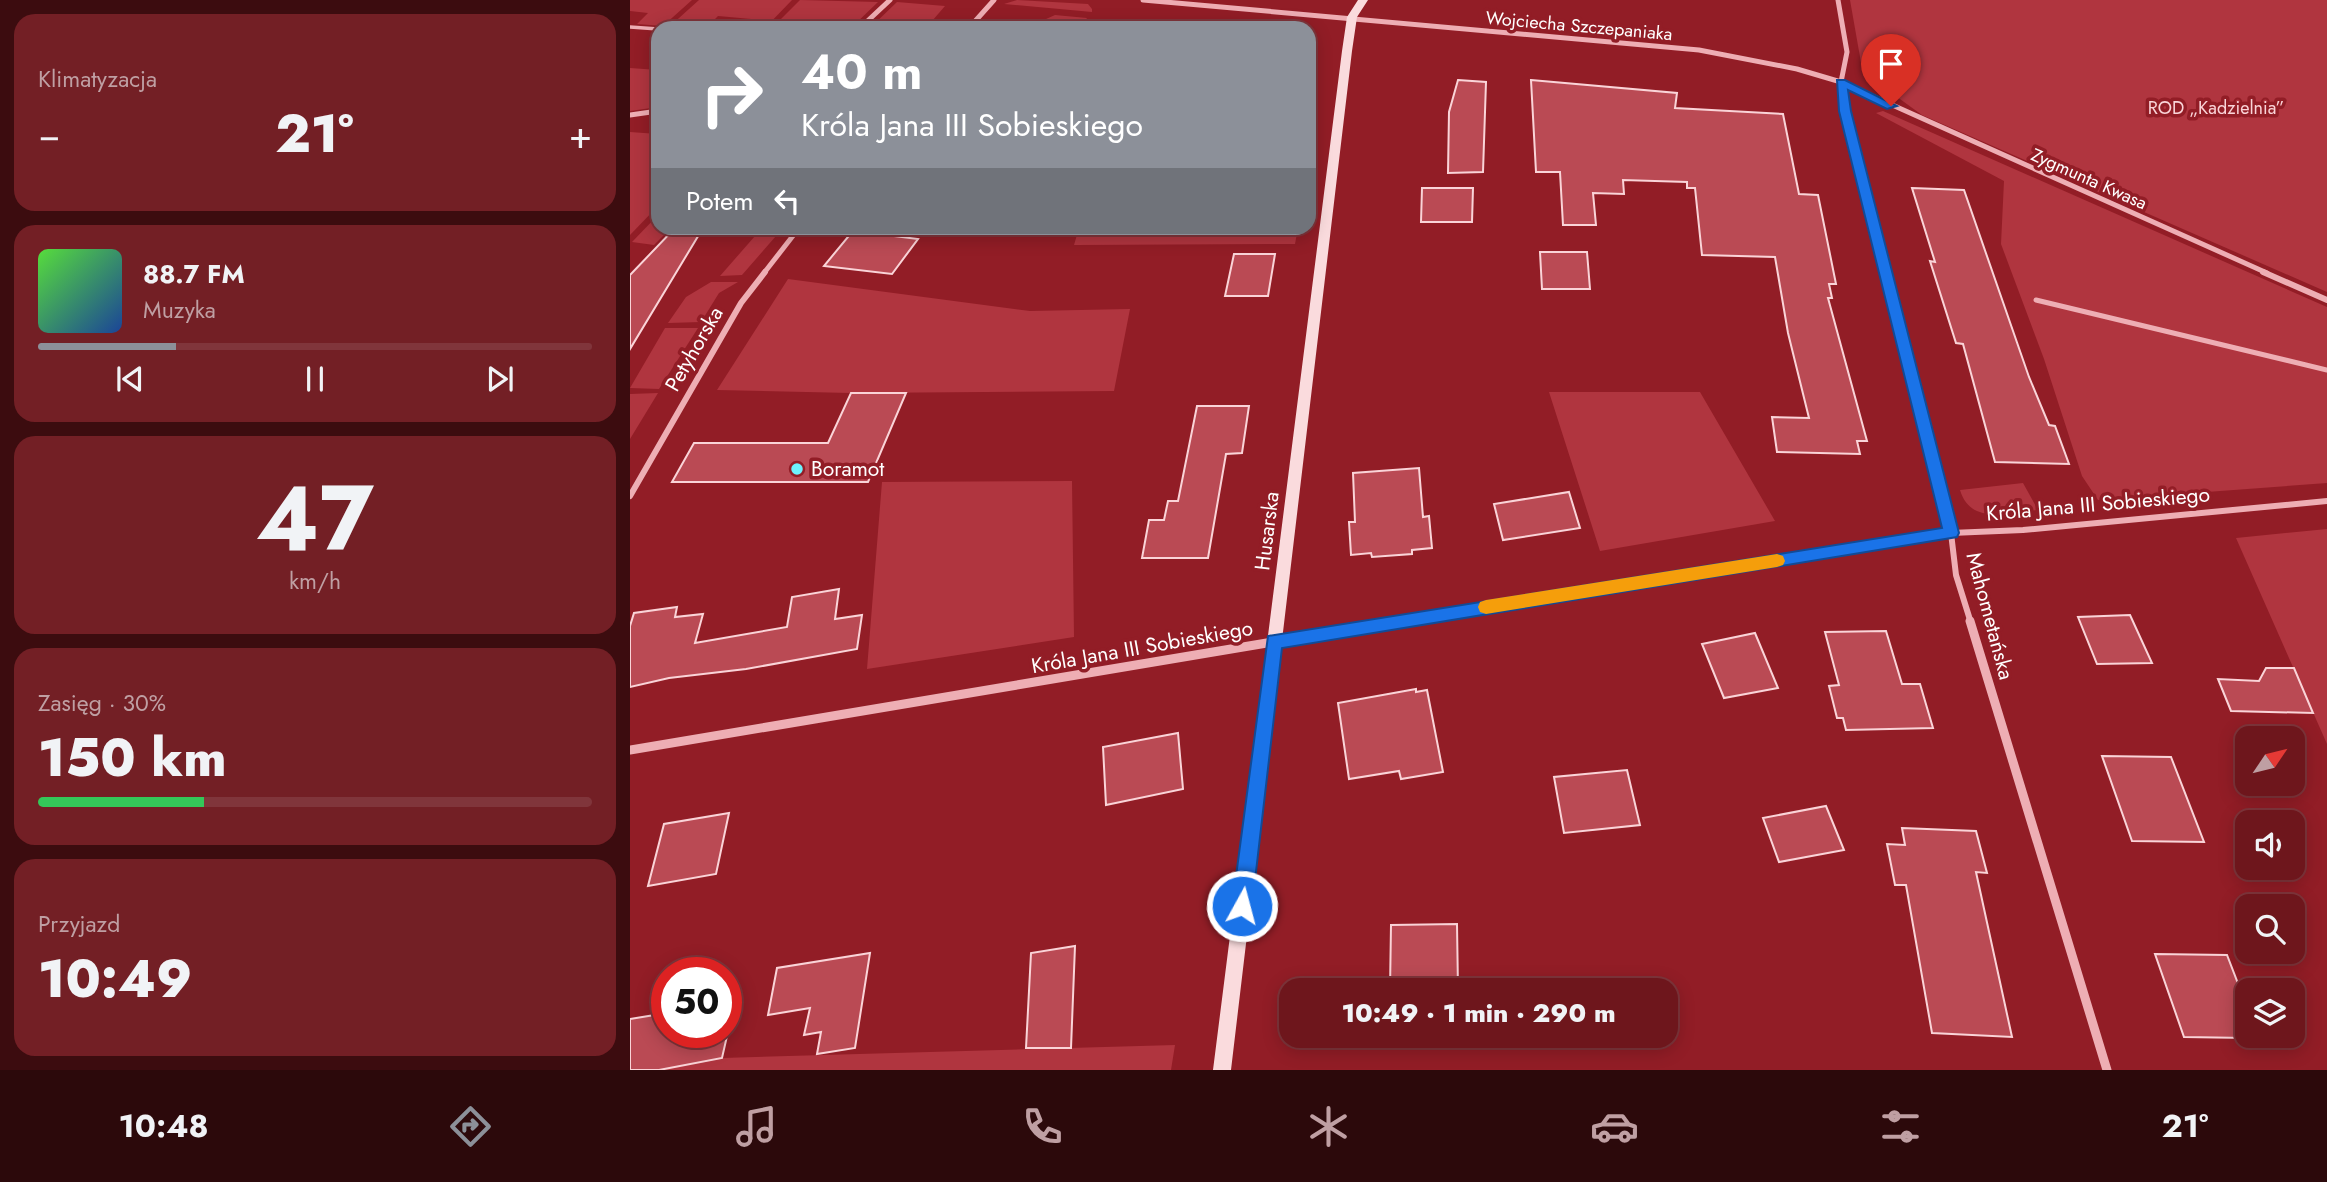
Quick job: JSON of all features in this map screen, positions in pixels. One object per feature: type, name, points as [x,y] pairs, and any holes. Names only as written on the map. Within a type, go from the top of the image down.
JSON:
[{"type":"main road","name":"Husarska","points":[[1222,1070],[1352,17],[1363,0]]},
{"type":"street","points":[[868,21],[890,0]]},
{"type":"street","points":[[975,21],[994,0]]},
{"type":"street","name":"Wojciecha Szczepaniaka","points":[[1143,0],[1352,17],[1375,22],[1699,51],[1797,69],[1841,82]]},
{"type":"street","name":"Mahometańska","points":[[1838,0],[1847,52],[1841,82],[1845,111],[1951,533],[1956,575],[2107,1070]]},
{"type":"street","name":"Zygmunta Kwasa","points":[[1841,82],[1913,117],[2327,300]]},
{"type":"street","points":[[630,116],[651,112]]},
{"type":"street","name":"Petyhorska","points":[[630,496],[741,303],[794,235]]},
{"type":"street","name":"Króla Jana III Sobieskiego","points":[[630,750],[1274,642],[1951,533],[2023,530],[2327,501]]},
{"type":"lane","points":[[630,27],[651,28]]},
{"type":"lane","points":[[2036,300],[2327,370]]},
{"type":"green space","points":[[630,0],[692,0],[669,21],[651,21],[651,25],[637,24],[648,13],[630,11]]},
{"type":"green space","points":[[699,0],[792,0],[772,21],[718,16],[713,21],[676,21]]},
{"type":"green space","points":[[800,0],[878,2],[858,21],[779,21]]},
{"type":"green space","points":[[1017,0],[1088,4],[1092,12],[1004,4]]},
{"type":"green space","name":"ROD „Kadzielnia”","points":[[1850,0],[2327,0],[2327,292],[1922,115],[1893,94],[1898,89],[1863,74]]},
{"type":"green space","points":[[897,2],[945,6],[932,21],[877,21]]},
{"type":"green space","points":[[1055,15],[1087,18],[1085,21],[1042,21]]},
{"type":"green space","points":[[630,68],[651,70],[651,108],[630,111]]},
{"type":"green space","points":[[1883,111],[2327,307],[2327,483],[2098,500],[2082,476],[2044,359],[2001,244],[2004,181],[1876,113]]},
{"type":"green space","points":[[630,132],[651,134],[651,213],[630,235]]},
{"type":"green space","points":[[651,222],[651,235],[664,235],[654,245],[632,242]]},
{"type":"green space","points":[[756,235],[777,235],[742,275],[720,276]]},
{"type":"green space","points":[[1077,235],[1297,235],[1295,244],[1074,245]]},
{"type":"green space","points":[[788,279],[1030,311],[1130,309],[1114,391],[851,393],[717,390]]},
{"type":"green space","points":[[711,282],[738,282],[719,293],[701,322],[668,323],[686,297]]},
{"type":"green space","points":[[665,328],[698,328],[659,389],[630,388]]},
{"type":"green space","points":[[1549,392],[1700,392],[1775,521],[1600,551]]},
{"type":"green space","points":[[658,393],[630,439],[630,394]]},
{"type":"green space","points":[[1072,481],[1074,637],[867,669],[882,482]]},
{"type":"green space","points":[[2023,483],[2038,510],[2003,514],[1982,513],[1965,501],[1960,490]]},
{"type":"green space","points":[[2327,529],[2327,744],[2236,538]]},
{"type":"green space","points":[[1175,1045],[1171,1070],[659,1070],[722,1058]]},
{"type":"building","points":[[1458,80],[1486,82],[1483,172],[1448,173],[1449,112]]},
{"type":"building","points":[[1531,80],[1677,93],[1675,108],[1783,114],[1799,194],[1818,195],[1836,284],[1829,284],[1832,298],[1828,298],[1867,441],[1857,441],[1860,454],[1777,452],[1772,417],[1809,418],[1788,333],[1775,257],[1702,255],[1695,188],[1687,188],[1687,182],[1623,180],[1624,194],[1593,193],[1596,225],[1563,225],[1560,172],[1536,172]]},
{"type":"building","points":[[1422,188],[1473,188],[1472,222],[1421,222]]},
{"type":"building","points":[[1912,188],[1964,190],[2029,377],[2049,425],[2055,426],[2069,464],[1995,462],[1963,344],[1956,343],[1930,261],[1935,262]]},
{"type":"building","points":[[668,235],[699,235],[630,349],[630,275]]},
{"type":"building","points":[[850,235],[886,235],[918,239],[892,274],[824,266]]},
{"type":"building","points":[[1540,252],[1587,252],[1590,289],[1542,289]]},
{"type":"building","points":[[1234,254],[1275,254],[1268,296],[1225,296]]},
{"type":"building","points":[[851,393],[906,393],[868,482],[672,482],[694,443],[828,443]]},
{"type":"building","points":[[1197,406],[1249,406],[1242,453],[1226,454],[1208,558],[1142,558],[1149,520],[1164,520],[1168,501],[1178,501]]},
{"type":"building","points":[[1419,468],[1423,517],[1429,516],[1432,548],[1412,550],[1412,554],[1372,557],[1371,553],[1351,555],[1349,522],[1355,522],[1353,473]]},
{"type":"building","points":[[1569,492],[1580,528],[1503,540],[1494,504]]},
{"type":"building","points":[[839,589],[835,619],[862,615],[857,649],[746,669],[669,678],[630,687],[630,626],[634,613],[677,607],[675,617],[703,614],[695,643],[787,627],[792,597]]},
{"type":"building","points":[[2130,615],[2152,663],[2097,664],[2078,617]]},
{"type":"building","points":[[1886,631],[1902,684],[1920,684],[1933,728],[1846,730],[1843,718],[1837,718],[1829,686],[1839,685],[1825,632]]},
{"type":"building","points":[[1755,633],[1778,688],[1724,698],[1702,644]]},
{"type":"building","points":[[2266,668],[2294,668],[2313,713],[2231,711],[2218,679],[2259,681]]},
{"type":"building","points":[[1416,689],[1416,692],[1427,690],[1443,772],[1401,779],[1399,771],[1349,779],[1338,703]]},
{"type":"building","points":[[1178,733],[1183,789],[1106,805],[1103,747]]},
{"type":"building","points":[[2102,756],[2171,757],[2204,842],[2132,841]]},
{"type":"building","points":[[1627,770],[1640,825],[1564,833],[1554,777]]},
{"type":"building","points":[[1826,806],[1844,850],[1779,862],[1763,818]]},
{"type":"building","points":[[729,813],[716,874],[648,886],[664,824]]},
{"type":"building","points":[[1902,828],[1976,831],[1987,873],[1976,872],[2012,1037],[1932,1033],[1906,885],[1895,885],[1887,844],[1905,845]]},
{"type":"building","points":[[1457,924],[1458,978],[1390,978],[1391,925]]},
{"type":"building","points":[[1075,946],[1071,1048],[1026,1048],[1031,953]]},
{"type":"building","points":[[870,953],[855,1048],[817,1054],[821,1032],[804,1035],[810,1008],[768,1015],[777,968]]},
{"type":"building","points":[[2155,954],[2227,955],[2236,978],[2235,1038],[2184,1037]]},
{"type":"building","points":[[651,1016],[651,1048],[724,1048],[722,1058],[659,1070],[630,1070],[630,1019]]},
{"type":"slow traffic","points":[[1486,607],[1777,561]]},
{"type":"place","name":"Boramot","points":[[797,469]]},
{"type":"route","points":[[1242,906],[1274,642],[1951,533],[1845,111],[1841,82],[1891,106]]}]
